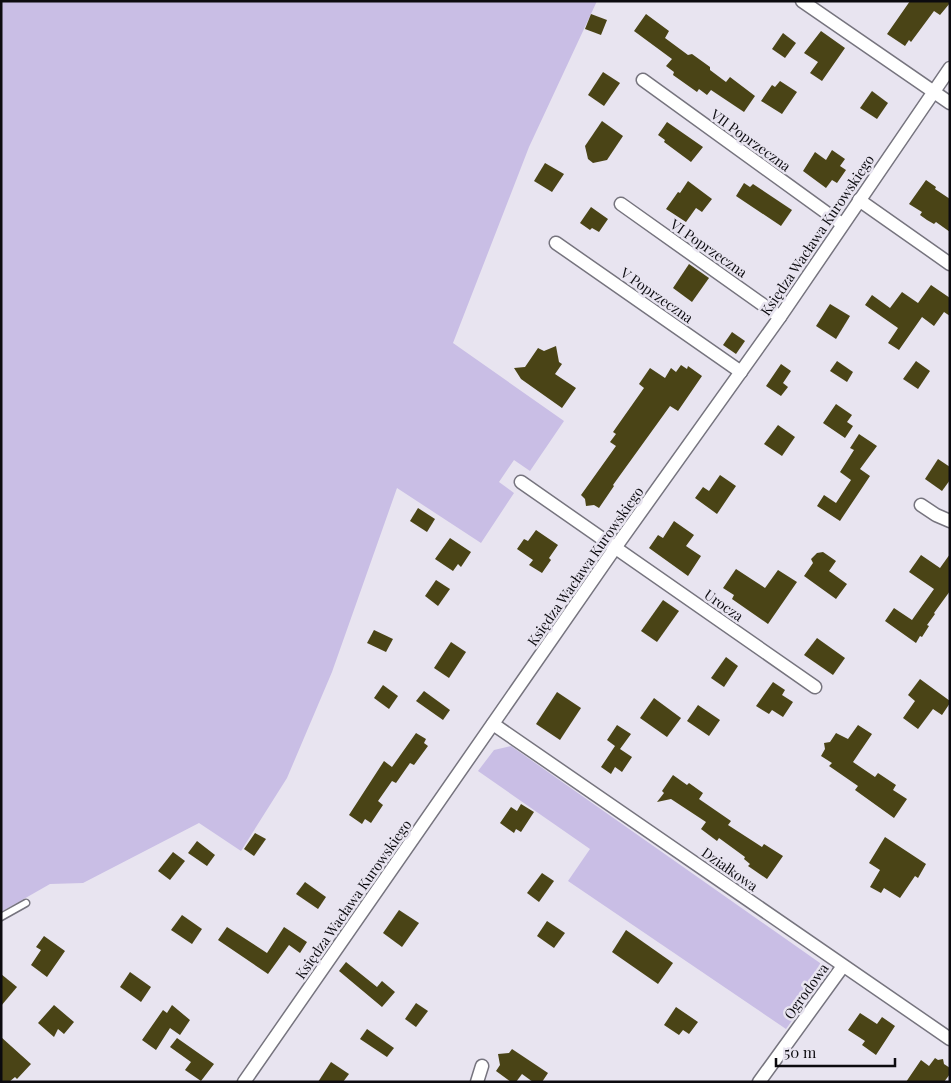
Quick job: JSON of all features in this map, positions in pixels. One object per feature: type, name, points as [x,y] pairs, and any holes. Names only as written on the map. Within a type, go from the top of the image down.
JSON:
[{"type":"street","points":[[802,1],[950,103]]},
{"type":"street","name":"Księdza Wacława Kurowskiego","points":[[244,1082],[615,548],[780,317],[950,68]]},
{"type":"street","name":"VII Poprzeczna","points":[[643,80],[842,224]]},
{"type":"street","points":[[859,200],[950,264]]},
{"type":"street","name":"VI Poprzeczna","points":[[621,204],[780,317]]},
{"type":"street","name":"V Poprzeczna","points":[[556,243],[741,372]]},
{"type":"street","name":"Urocza","points":[[521,482],[815,687]]},
{"type":"street","points":[[921,505],[936,515],[950,521]]},
{"type":"street","name":"Działkowa","points":[[493,724],[950,1039]]},
{"type":"street","name":"Ogrodowa","points":[[759,1082],[843,966]]},
{"type":"street","points":[[477,1082],[482,1066]]},
{"type":"lane","points":[[1,917],[26,903]]},
{"type":"shaded area","points":[[1,1],[597,1],[529,147],[453,343],[564,421],[530,471],[514,460],[499,482],[514,493],[481,543],[397,488],[332,672],[287,778],[241,851],[199,823],[83,883],[50,884],[1,912]]},
{"type":"shaded area","points":[[511,746],[820,963],[823,977],[786,1029],[568,881],[590,849],[478,771],[494,750]]},
{"type":"building","points":[[910,1],[950,1],[950,3],[940,15],[934,11],[911,42],[909,40],[905,46],[887,34]]},
{"type":"building","points":[[591,14],[607,20],[601,35],[585,29]]},
{"type":"building","points":[[646,14],[669,31],[665,38],[688,55],[692,54],[726,82],[730,77],[755,96],[744,112],[711,90],[707,95],[699,89],[697,92],[673,75],[674,72],[666,66],[672,59],[634,31]]},
{"type":"building","points":[[821,31],[845,48],[822,81],[810,73],[818,62],[804,53]]},
{"type":"building","points":[[783,33],[796,43],[785,58],[772,49]]},
{"type":"building","points":[[603,72],[620,83],[604,106],[588,95]]},
{"type":"building","points":[[780,81],[797,92],[782,114],[761,101],[772,85],[775,87]]},
{"type":"building","points":[[872,91],[888,103],[877,119],[860,108]]},
{"type":"building","points":[[602,121],[623,136],[607,160],[593,163],[588,159],[585,146]]},
{"type":"building","points":[[667,122],[703,147],[691,162],[664,142],[665,140],[658,135]]},
{"type":"building","points":[[832,150],[845,159],[840,166],[846,170],[837,183],[832,180],[826,188],[803,171],[815,152],[826,160]]},
{"type":"building","points":[[545,163],[564,174],[552,192],[534,181]]},
{"type":"building","points":[[926,180],[950,199],[950,232],[936,222],[934,224],[927,220],[920,215],[922,212],[909,204]]},
{"type":"building","points":[[688,181],[712,199],[702,212],[696,208],[686,222],[666,209]]},
{"type":"building","points":[[744,183],[750,187],[753,184],[792,210],[781,226],[736,196]]},
{"type":"building","points":[[591,207],[608,219],[599,232],[592,228],[590,230],[580,223]]},
{"type":"building","points":[[689,264],[709,278],[692,302],[673,288]]},
{"type":"building","points":[[931,285],[950,298],[950,316],[944,312],[934,326],[922,317],[899,350],[888,343],[898,328],[865,305],[872,295],[890,308],[902,292],[918,303]]},
{"type":"building","points":[[830,304],[850,316],[836,339],[816,326]]},
{"type":"building","points":[[732,332],[745,341],[736,354],[723,345]]},
{"type":"building","points":[[556,346],[559,362],[562,364],[555,374],[576,388],[562,408],[521,379],[514,368],[525,367],[538,348],[544,351]]},
{"type":"building","points":[[837,361],[853,372],[847,382],[830,371]]},
{"type":"building","points":[[916,361],[930,371],[918,389],[903,379]]},
{"type":"building","points":[[781,364],[791,371],[783,383],[788,387],[781,396],[766,386]]},
{"type":"building","points":[[681,365],[687,369],[688,366],[702,376],[678,411],[670,406],[613,485],[599,508],[594,505],[586,506],[585,499],[581,495],[616,446],[610,442],[616,434],[613,432],[644,388],[639,384],[650,368],[665,378],[671,368],[676,372]]},
{"type":"building","points":[[836,404],[852,415],[847,422],[853,426],[845,438],[823,423]]},
{"type":"building","points":[[778,425],[795,437],[782,456],[764,444]]},
{"type":"building","points":[[859,434],[877,446],[860,469],[870,476],[840,521],[817,506],[824,495],[836,503],[851,480],[840,472],[854,450],[850,448]]},
{"type":"building","points":[[938,459],[950,467],[950,480],[942,491],[925,479]]},
{"type":"building","points":[[720,475],[736,486],[717,514],[695,498],[703,487],[709,491]]},
{"type":"building","points":[[418,508],[435,519],[427,532],[410,521]]},
{"type":"building","points":[[674,521],[694,535],[686,546],[701,556],[688,576],[649,548],[658,535],[663,538]]},
{"type":"building","points":[[536,530],[558,545],[542,573],[529,565],[533,560],[517,549],[524,539],[528,541]]},
{"type":"building","points":[[450,538],[471,552],[461,567],[458,564],[453,571],[435,559]]},
{"type":"building","points":[[823,552],[836,561],[829,571],[847,584],[836,599],[804,576],[813,563],[811,559],[817,553]]},
{"type":"building","points":[[950,554],[950,591],[934,613],[922,637],[920,636],[916,643],[885,621],[894,608],[912,620],[934,589],[909,572],[921,555],[940,568]]},
{"type":"building","points":[[736,569],[765,588],[778,570],[797,582],[768,624],[732,599],[734,595],[723,588]]},
{"type":"building","points":[[436,580],[450,589],[438,606],[425,596]]},
{"type":"building","points":[[663,600],[679,611],[657,642],[641,631]]},
{"type":"building","points":[[374,630],[393,639],[386,652],[367,643]]},
{"type":"building","points":[[817,638],[845,658],[833,675],[804,655]]},
{"type":"building","points":[[451,642],[466,652],[449,678],[434,668]]},
{"type":"building","points":[[726,657],[738,666],[724,687],[711,678]]},
{"type":"building","points":[[920,679],[950,701],[950,703],[942,715],[933,709],[918,729],[903,718],[915,701],[908,695]]},
{"type":"building","points":[[773,682],[785,690],[782,695],[793,702],[783,717],[772,710],[769,714],[756,706]]},
{"type":"building","points":[[383,685],[398,696],[389,709],[374,698]]},
{"type":"building","points":[[424,691],[450,710],[443,720],[416,701]]},
{"type":"building","points":[[557,692],[581,708],[560,740],[536,724]]},
{"type":"building","points":[[654,698],[681,718],[667,737],[640,718]]},
{"type":"building","points":[[698,705],[720,720],[709,736],[687,721]]},
{"type":"building","points":[[617,725],[631,734],[620,749],[632,757],[622,772],[615,767],[611,774],[601,767],[615,746],[607,740]]},
{"type":"building","points":[[858,725],[872,734],[853,762],[875,777],[878,773],[896,785],[893,790],[907,799],[894,818],[855,790],[858,786],[829,766],[832,763],[821,756],[825,749],[824,743],[830,742],[836,733],[848,739]]},
{"type":"building","points":[[416,733],[426,739],[424,743],[428,746],[414,765],[410,763],[396,783],[392,781],[378,801],[383,805],[371,823],[365,819],[362,824],[349,815],[384,761],[392,767]]},
{"type":"building","points":[[673,775],[703,793],[699,799],[731,821],[728,825],[762,847],[764,844],[783,856],[767,879],[748,866],[750,864],[744,859],[745,857],[719,838],[717,841],[701,829],[706,822],[671,799],[657,802]]},
{"type":"building","points":[[521,804],[534,812],[521,832],[516,829],[514,833],[500,823],[511,807],[517,811]]},
{"type":"building","points":[[255,833],[266,839],[254,856],[244,849]]},
{"type":"building","points":[[885,837],[926,864],[918,878],[915,876],[900,898],[884,888],[881,893],[870,887],[880,870],[869,863]]},
{"type":"building","points":[[197,841],[215,855],[207,866],[188,853]]},
{"type":"building","points":[[173,852],[185,861],[170,880],[158,871]]},
{"type":"building","points":[[542,873],[554,881],[539,902],[527,893]]},
{"type":"building","points":[[305,882],[326,897],[318,909],[296,894]]},
{"type":"building","points":[[399,910],[419,923],[402,947],[383,933]]},
{"type":"building","points":[[182,915],[202,929],[192,944],[171,930]]},
{"type":"building","points":[[547,921],[565,933],[554,948],[537,936]]},
{"type":"building","points":[[227,927],[267,953],[284,927],[307,942],[300,953],[289,945],[268,974],[218,940]]},
{"type":"building","points":[[626,930],[673,963],[658,984],[612,952]]},
{"type":"building","points":[[44,936],[65,951],[47,977],[31,965],[41,950],[36,947]]},
{"type":"building","points":[[346,962],[377,987],[382,981],[395,992],[382,1007],[339,971]]},
{"type":"building","points":[[130,972],[151,987],[141,1002],[120,987]]},
{"type":"building","points":[[1,974],[17,987],[1,1006]]},
{"type":"building","points":[[416,1003],[428,1011],[416,1027],[405,1019]]},
{"type":"building","points":[[54,1005],[74,1022],[64,1034],[58,1029],[54,1037],[38,1023]]},
{"type":"building","points":[[172,1005],[190,1020],[180,1035],[170,1028],[156,1050],[142,1040],[163,1010],[167,1013]]},
{"type":"building","points":[[676,1007],[698,1022],[689,1034],[683,1030],[679,1035],[664,1025]]},
{"type":"building","points":[[860,1013],[877,1024],[882,1017],[895,1026],[876,1055],[862,1045],[865,1041],[848,1030]]},
{"type":"building","points":[[367,1029],[394,1048],[387,1057],[360,1039]]},
{"type":"building","points":[[1,1037],[31,1064],[17,1079],[15,1077],[9,1082],[1,1082]]},
{"type":"building","points":[[177,1038],[214,1064],[201,1081],[185,1070],[191,1062],[170,1047]]},
{"type":"building","points":[[512,1049],[548,1073],[542,1082],[533,1082],[522,1074],[516,1082],[511,1082],[496,1071],[500,1065],[498,1054],[509,1053]]},
{"type":"building","points":[[935,1058],[938,1060],[943,1059],[944,1064],[950,1068],[950,1074],[944,1082],[906,1082],[921,1060],[929,1066]]},
{"type":"building","points":[[331,1062],[349,1074],[343,1082],[318,1082]]}]
